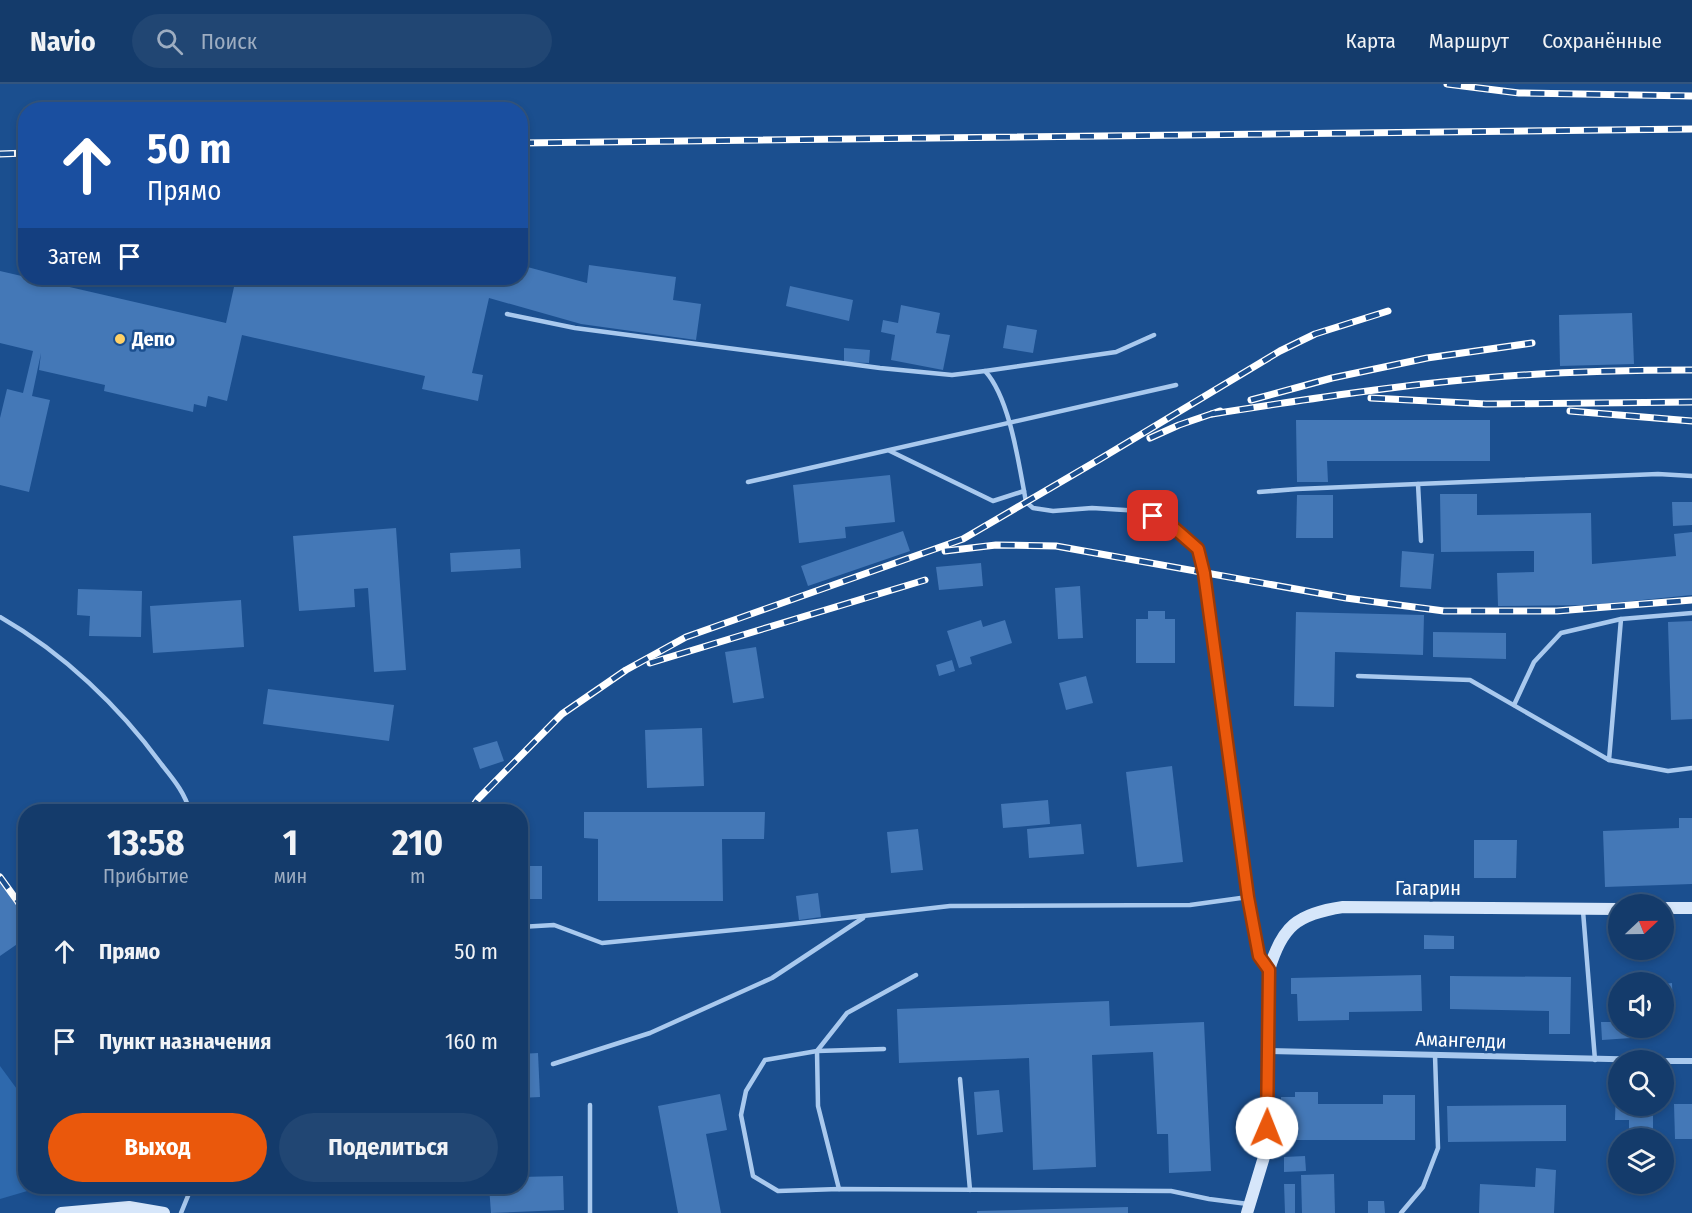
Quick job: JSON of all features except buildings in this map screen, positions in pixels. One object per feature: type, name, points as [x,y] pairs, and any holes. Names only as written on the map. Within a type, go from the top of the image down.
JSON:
[{"type":"main road","name":"Гагарин","points":[[1249,1209],[1266,1147],[1269,970],[1276,946],[1287,930],[1305,917],[1322,910],[1343,907],[1608,909]]},
{"type":"main road","points":[[1674,908],[1692,908]]},
{"type":"main road","points":[[61,1213],[129,1207],[164,1213]]},
{"type":"street","name":"Амангелди","points":[[1269,1051],[1608,1060]]},
{"type":"street","points":[[1674,1061],[1692,1061]]},
{"type":"lane","points":[[507,314],[586,329],[880,368],[952,375],[1116,352],[1154,335]]},
{"type":"lane","points":[[985,371],[992,378],[1010,424],[1026,502],[1033,508],[1053,511],[1092,508],[1141,511],[1165,520],[1198,549],[1204,573],[1248,897],[1259,956],[1269,970]]},
{"type":"lane","points":[[748,482],[1176,385]]},
{"type":"lane","points":[[890,451],[993,501],[1024,491]]},
{"type":"lane","points":[[1259,492],[1658,474],[1692,476]]},
{"type":"lane","points":[[1418,484],[1420,541]]},
{"type":"lane","points":[[1514,705],[1534,662],[1561,633],[1621,619],[1692,613]]},
{"type":"lane","points":[[0,617],[33,636],[86,680],[142,737],[186,797],[188,804]]},
{"type":"lane","points":[[1609,760],[1621,619]]},
{"type":"lane","points":[[1359,676],[1470,680],[1609,760],[1668,771],[1692,768]]},
{"type":"lane","points":[[528,927],[554,925],[602,943],[950,906],[1190,905],[1248,897]]},
{"type":"lane","points":[[1583,909],[1595,1060]]},
{"type":"lane","points":[[553,1064],[650,1033],[772,978],[866,916]]},
{"type":"lane","points":[[839,1189],[818,1106],[817,1051],[847,1013],[916,975]]},
{"type":"lane","points":[[884,1049],[817,1051],[765,1060],[746,1091],[741,1115],[753,1176],[778,1191],[839,1189],[1171,1191],[1249,1209]]},
{"type":"lane","points":[[1401,1213],[1423,1187],[1437,1148],[1435,1056]]},
{"type":"lane","points":[[960,1079],[970,1190]]},
{"type":"lane","points":[[590,1105],[590,1213]]},
{"type":"lane","points":[[181,1213],[189,1194]]},
{"type":"shaded area","points":[[0,1066],[18,1090],[18,1194],[0,1199]]},
{"type":"railway","points":[[1447,84],[1519,93],[1692,96]]},
{"type":"railway","points":[[528,143],[1692,129]]},
{"type":"railway","points":[[0,154],[18,153]]},
{"type":"railway","points":[[475,804],[562,714],[626,670],[686,637],[963,539],[1280,351],[1315,334],[1388,311]]},
{"type":"railway","points":[[1251,400],[1332,378],[1427,358],[1532,343]]},
{"type":"railway","points":[[1212,414],[1449,381],[1535,374],[1692,370]]},
{"type":"railway","points":[[1371,398],[1486,404],[1692,402]]},
{"type":"railway","points":[[1150,438],[1220,411]]},
{"type":"railway","points":[[1570,411],[1692,421]]},
{"type":"railway","points":[[945,551],[996,545],[1056,546],[1346,598],[1444,611],[1557,611],[1692,600]]},
{"type":"railway","points":[[650,663],[925,580]]},
{"type":"railway","points":[[0,877],[18,902]]},
{"type":"place","name":"Депо","points":[[120,339]]},
{"type":"route","points":[[1153,516],[1165,520],[1198,549],[1204,573],[1248,897],[1259,956],[1269,970],[1267,1128]]}]
